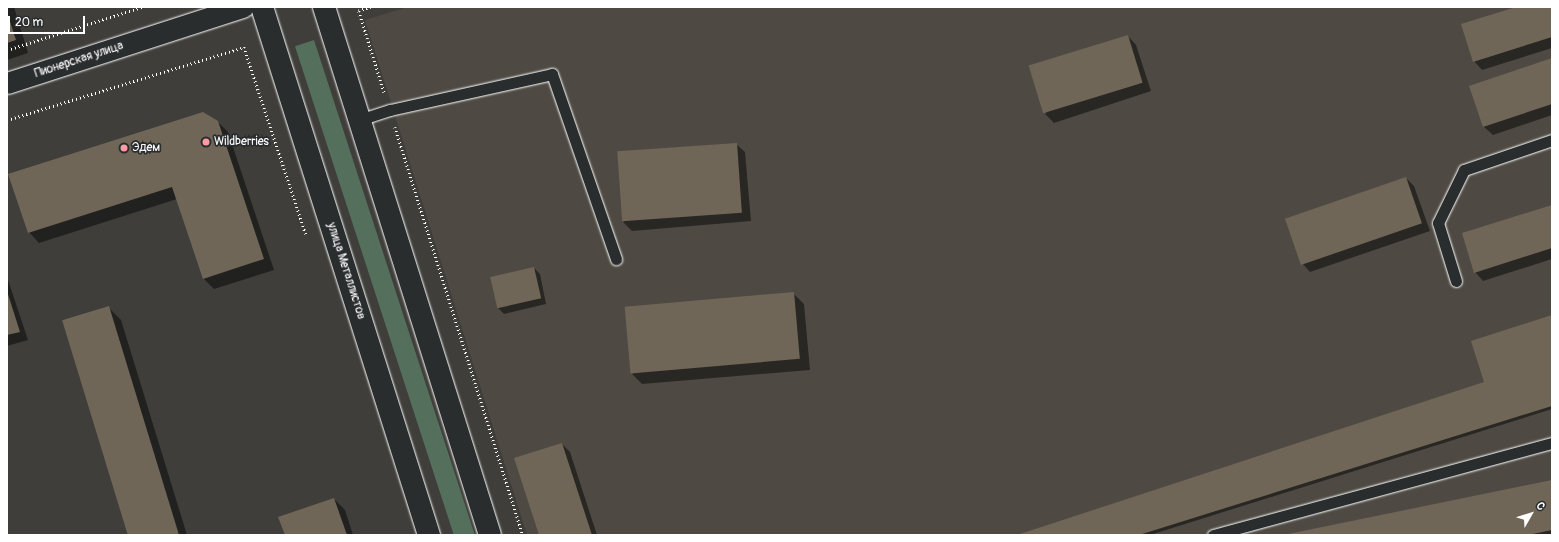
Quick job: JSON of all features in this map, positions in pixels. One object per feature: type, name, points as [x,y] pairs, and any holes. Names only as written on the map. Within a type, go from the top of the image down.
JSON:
[{"type":"street","name":"Пионерская улица","points":[[7,83],[243,7]]},
{"type":"street","name":"улица Металлистов","points":[[262,7],[429,535]]},
{"type":"street","points":[[324,7],[490,535]]},
{"type":"lane","points":[[359,120],[390,110],[552,74],[616,259]]},
{"type":"lane","points":[[1456,281],[1438,223],[1464,170],[1552,140]]},
{"type":"lane","points":[[1213,535],[1552,442]]},
{"type":"path","points":[[7,50],[142,7]]},
{"type":"path","points":[[371,7],[359,11],[523,535]]},
{"type":"path","points":[[7,120],[244,47]]},
{"type":"shaded area","points":[[408,7],[1552,7],[1552,535],[527,535],[365,20]]},
{"type":"green space","points":[[314,40],[475,535],[454,535],[295,46]]},
{"type":"building","points":[[1516,7],[1552,7],[1552,37],[1473,62],[1461,24]]},
{"type":"building","points":[[7,12],[16,40],[7,43]]},
{"type":"building","points":[[1128,35],[1143,83],[1043,113],[1029,65]]},
{"type":"building","points":[[1552,58],[1552,104],[1483,127],[1469,86]]},
{"type":"building","points":[[203,112],[218,121],[264,259],[203,279],[172,187],[28,233],[8,174]]},
{"type":"building","points":[[737,143],[742,213],[622,221],[617,151]]},
{"type":"building","points":[[1406,177],[1422,223],[1301,265],[1285,219]]},
{"type":"building","points":[[1552,205],[1552,248],[1474,273],[1462,233]]},
{"type":"building","points":[[534,267],[541,298],[497,308],[490,277]]},
{"type":"building","points":[[7,291],[20,332],[7,335]]},
{"type":"building","points":[[794,292],[800,359],[630,374],[625,307]]},
{"type":"building","points":[[109,306],[179,535],[128,535],[62,320]]},
{"type":"building","points":[[1552,315],[1552,406],[1139,535],[1017,535],[1484,382],[1471,341]]},
{"type":"building","points":[[562,443],[592,535],[539,535],[514,458]]},
{"type":"building","points":[[1552,480],[1552,530],[1528,535],[1283,535]]},
{"type":"building","points":[[334,498],[347,535],[285,535],[278,517]]},
{"type":"place","name":"Wildberries","points":[[206,142]]},
{"type":"place","name":"Эдем","points":[[124,148]]}]
